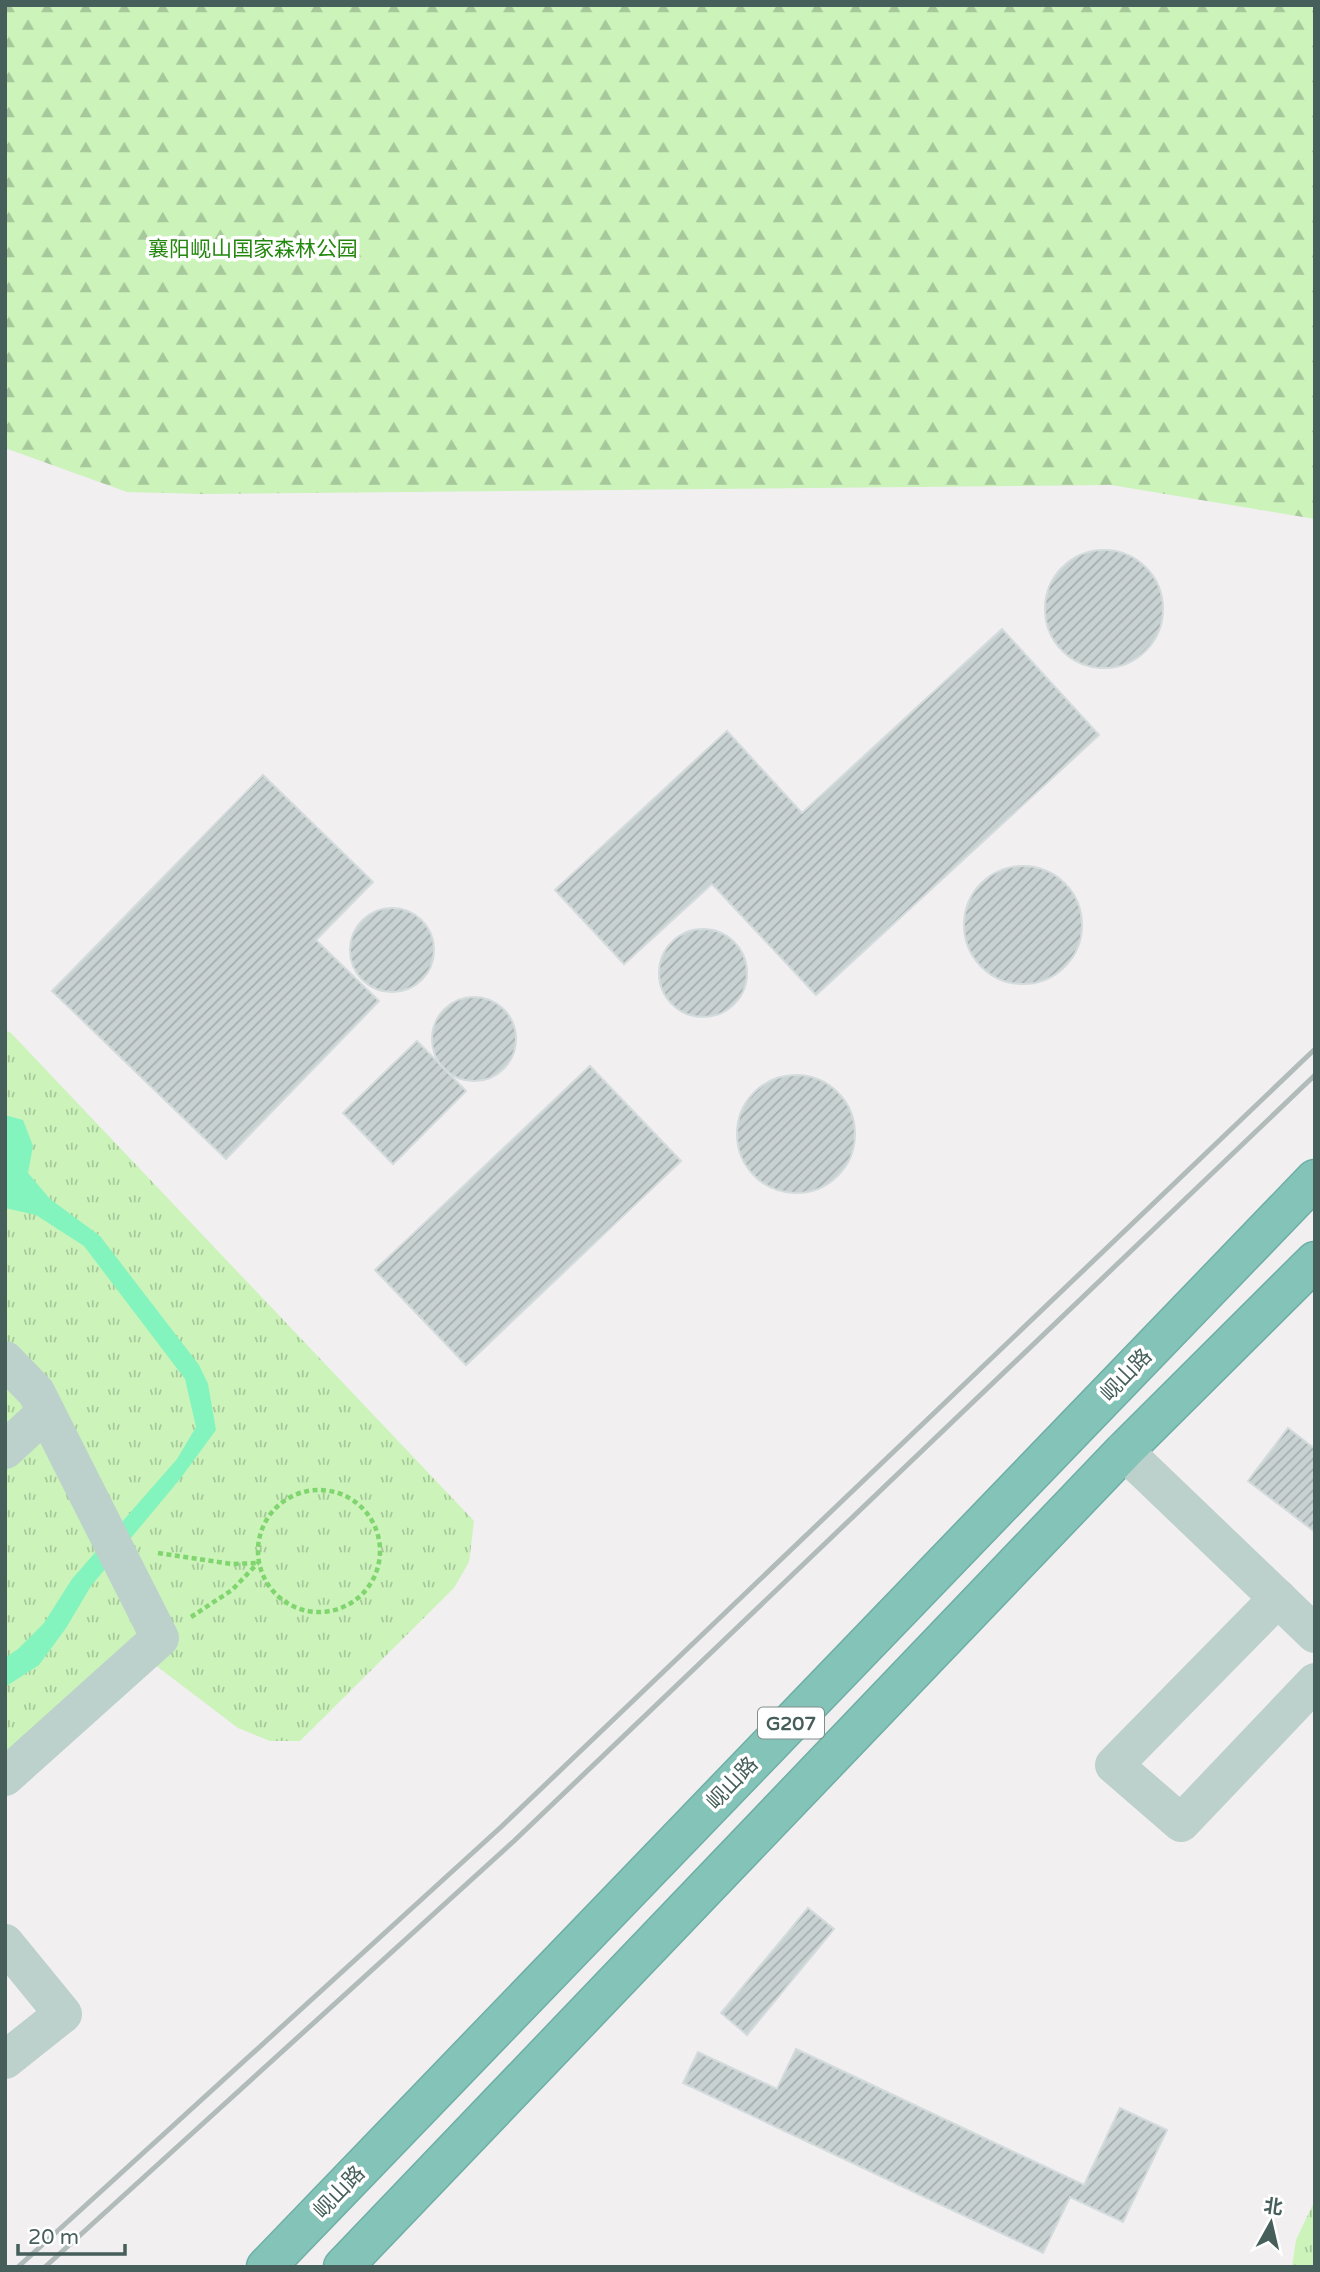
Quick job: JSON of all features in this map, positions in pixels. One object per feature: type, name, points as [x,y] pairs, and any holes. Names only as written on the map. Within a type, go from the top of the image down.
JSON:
[{"type":"highway","name":"岘山路","points":[[267,2267],[1315,1179]]},
{"type":"highway","name":"G207","points":[[343,2267],[1124,1451],[1315,1261]]},
{"type":"lane","points":[[5,1360],[36,1391],[160,1638],[5,1777]]},
{"type":"lane","points":[[5,1450],[46,1412]]},
{"type":"lane","points":[[1124,1451],[1315,1634]]},
{"type":"lane","points":[[1278,1598],[1114,1765],[1181,1823],[1315,1682]]},
{"type":"lane","points":[[5,1943],[64,2014],[5,2060]]},
{"type":"path","points":[[160,1638],[232,1590],[258,1563],[258,1543],[263,1523],[275,1507],[292,1495],[311,1490],[331,1491],[350,1497],[366,1510],[376,1528],[380,1547],[379,1567],[370,1586],[355,1600],[337,1610],[316,1612],[297,1608],[279,1597],[265,1582],[258,1563]]},
{"type":"path","points":[[112,1543],[167,1555],[232,1564],[258,1563]]},
{"type":"green space","name":"襄阳岘山国家森林公园","points":[[5,5],[1315,5],[1315,519],[1111,485],[201,494],[127,492],[5,448]]},
{"type":"green space","points":[[5,1030],[11,1033],[474,1521],[469,1562],[454,1588],[300,1741],[270,1741],[238,1728],[142,1655],[5,1777]]},
{"type":"green space","points":[[1315,2200],[1315,2267],[1292,2267],[1296,2240]]},
{"type":"shaded area","points":[[5,1115],[23,1120],[33,1146],[28,1173],[50,1199],[100,1236],[199,1365],[208,1384],[216,1430],[180,1479],[91,1586],[66,1628],[39,1665],[5,1687],[5,1658],[44,1623],[72,1579],[177,1459],[196,1427],[185,1379],[84,1246],[36,1215],[5,1208]]},
{"type":"building","points":[[1104,550],[1126,555],[1146,567],[1158,587],[1163,609],[1158,631],[1146,651],[1126,663],[1104,668],[1082,663],[1062,651],[1050,631],[1045,609],[1050,587],[1062,567],[1082,555]]},
{"type":"building","points":[[1002,629],[1099,735],[816,995],[712,884],[624,964],[555,890],[727,731],[802,813]]},
{"type":"building","points":[[263,775],[373,882],[316,940],[379,1001],[226,1159],[52,991]]},
{"type":"building","points":[[1023,866],[1045,871],[1065,883],[1077,903],[1082,925],[1077,947],[1065,967],[1045,979],[1023,984],[1001,979],[981,967],[969,947],[964,925],[969,903],[981,883],[1001,871]]},
{"type":"building","points":[[392,908],[415,915],[427,927],[434,950],[427,973],[415,985],[392,992],[369,985],[357,973],[350,950],[357,927],[369,915]]},
{"type":"building","points":[[694,929],[712,929],[728,936],[740,948],[747,964],[747,982],[740,998],[728,1010],[712,1017],[694,1017],[678,1010],[666,998],[659,982],[659,964],[666,948],[678,936]]},
{"type":"building","points":[[474,997],[497,1004],[509,1016],[516,1039],[509,1062],[497,1074],[474,1081],[451,1074],[439,1062],[432,1039],[439,1016],[451,1004]]},
{"type":"building","points":[[417,1041],[466,1091],[393,1164],[343,1113]]},
{"type":"building","points":[[590,1066],[681,1161],[466,1365],[375,1270]]},
{"type":"building","points":[[796,1075],[818,1080],[838,1092],[850,1112],[855,1134],[850,1156],[838,1176],[818,1188],[796,1193],[774,1188],[754,1176],[742,1156],[737,1134],[742,1112],[754,1092],[774,1080]]},
{"type":"building","points":[[1288,1428],[1315,1449],[1315,1532],[1248,1481]]},
{"type":"building","points":[[808,1908],[834,1929],[747,2035],[721,2013]]},
{"type":"building","points":[[796,2049],[1084,2185],[1120,2108],[1167,2130],[1123,2222],[1070,2197],[1043,2253],[683,2083],[698,2052],[777,2089]]},
{"type":"railway","points":[[18,2267],[501,1827],[1315,1049]]},
{"type":"railway","points":[[45,2267],[514,1841],[1315,1075]]}]
